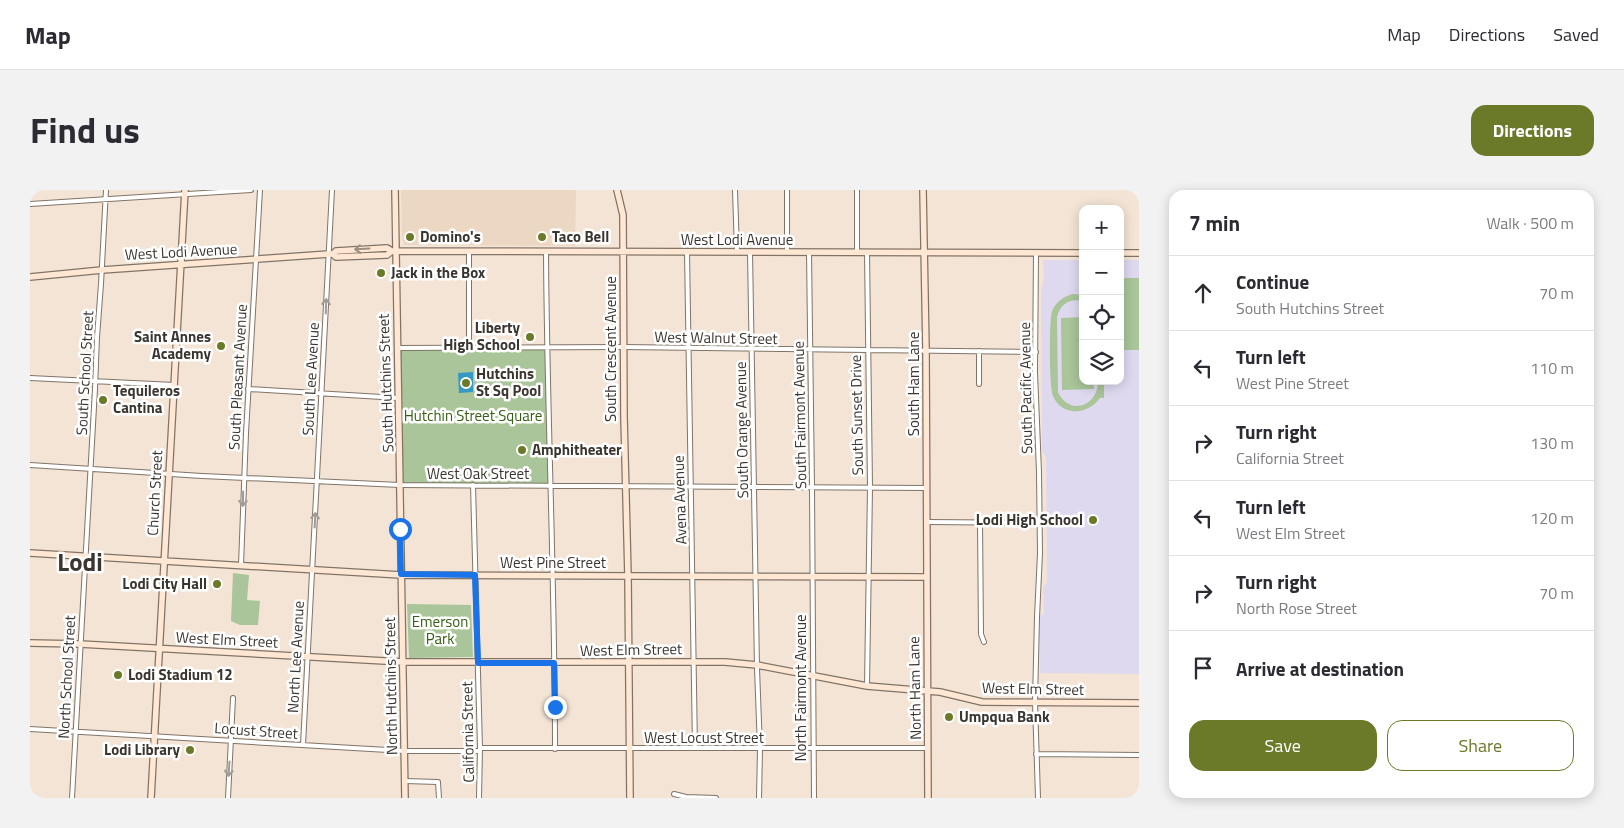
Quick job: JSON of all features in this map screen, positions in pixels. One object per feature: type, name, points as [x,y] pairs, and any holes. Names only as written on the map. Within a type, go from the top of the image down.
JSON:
[{"type":"street","name":"South School Street","points":[[85,557],[96,381],[96,338],[106,190]]},
{"type":"street","points":[[30,204],[106,200],[185,192],[251,190]]},
{"type":"street","name":"South Pleasant Avenue","points":[[241,565],[248,389],[260,190]]},
{"type":"street","name":"South Lee Avenue","points":[[312,569],[331,254],[332,190]]},
{"type":"street","name":"South Hutchins Street","points":[[395,190],[394,251],[401,456],[401,574]]},
{"type":"street","name":"South Crescent Avenue","points":[[617,190],[623,215],[623,347],[627,486],[630,798]]},
{"type":"street","points":[[735,190],[737,252]]},
{"type":"street","points":[[787,190],[787,252]]},
{"type":"street","points":[[857,190],[857,252]]},
{"type":"street","name":"South Ham Lane","points":[[923,190],[926,350],[926,577]]},
{"type":"street","name":"Church Street","points":[[151,798],[185,192]]},
{"type":"street","name":"West Lodi Avenue","points":[[30,277],[331,254],[336,257],[388,255],[394,251],[1079,253]]},
{"type":"street","points":[[469,251],[469,348]]},
{"type":"street","points":[[546,251],[555,749]]},
{"type":"street","name":"Avena Avenue","points":[[687,252],[690,486],[694,576],[695,748]]},
{"type":"street","name":"South Orange Avenue","points":[[750,252],[760,749],[759,798]]},
{"type":"street","name":"South Fairmont Avenue","points":[[808,252],[812,577]]},
{"type":"street","name":"South Sunset Drive","points":[[867,252],[870,487],[868,686]]},
{"type":"street","name":"South Pacific Avenue","points":[[1036,253],[1035,372],[1040,523],[1035,702],[1038,798]]},
{"type":"street","points":[[1124,253],[1139,253]]},
{"type":"street","name":"West Walnut Street","points":[[396,348],[623,347],[1036,352]]},
{"type":"street","points":[[979,351],[979,384]]},
{"type":"street","points":[[30,378],[174,385]]},
{"type":"street","points":[[248,389],[398,398]]},
{"type":"street","name":"West Oak Street","points":[[30,465],[400,485],[927,488]]},
{"type":"street","name":"California Street","points":[[473,485],[480,798]]},
{"type":"street","points":[[927,522],[1040,523]]},
{"type":"street","points":[[980,522],[981,634],[984,642]]},
{"type":"street","name":"West Pine Street","points":[[30,553],[401,574],[926,577]]},
{"type":"street","name":"North School Street","points":[[72,798],[85,557]]},
{"type":"street","name":"North Lee Avenue","points":[[303,746],[312,569]]},
{"type":"street","name":"North Hutchins Street","points":[[401,574],[405,798]]},
{"type":"street","name":"North Fairmont Avenue","points":[[812,577],[814,798]]},
{"type":"street","name":"North Ham Lane","points":[[926,577],[928,798]]},
{"type":"street","name":"West Elm Street","points":[[30,643],[80,644],[403,662],[725,662],[757,665],[868,686],[940,692],[982,702],[1139,703]]},
{"type":"street","points":[[228,798],[233,698]]},
{"type":"street","name":"Locust Street","points":[[30,729],[405,751],[480,749]]},
{"type":"street","name":"West Locust Street","points":[[480,749],[928,748]]},
{"type":"street","points":[[1036,754],[1139,755]]},
{"type":"street","points":[[405,782],[438,782],[439,798]]},
{"type":"street","points":[[674,794],[686,797],[716,798]]},
{"type":"shaded area","points":[[401,190],[576,190],[575,246],[404,245],[402,236]]},
{"type":"shaded area","name":"Lodi High School","points":[[1043,260],[1079,260],[1079,385],[1124,385],[1124,260],[1139,260],[1139,674],[1040,673],[1039,615],[1044,615],[1043,588],[1047,582],[1046,457],[1042,451],[1041,291],[1044,276]]},
{"type":"green space","points":[[1139,278],[1139,350],[1124,350],[1124,279]]},
{"type":"green space","points":[[1072,294],[1079,295],[1079,300],[1066,303],[1058,312],[1058,392],[1069,404],[1075,406],[1082,405],[1093,397],[1098,385],[1104,385],[1104,398],[1100,398],[1089,408],[1075,411],[1062,408],[1053,396],[1050,367],[1052,311],[1060,300]]},
{"type":"green space","points":[[1079,317],[1079,385],[1094,385],[1094,389],[1062,390],[1061,318]]},
{"type":"green space","name":"Hutchin Street Square","points":[[397,348],[547,348],[550,485],[400,485]]},
{"type":"green space","points":[[233,573],[249,575],[247,600],[260,601],[258,625],[240,625],[231,621]]},
{"type":"green space","name":"Emerson Park","points":[[407,604],[471,605],[473,657],[409,658]]},
{"type":"water","name":"Hutchins St Sq Pool","points":[[473,372],[473,392],[459,393],[458,373]]},
{"type":"place","name":"Domino's","points":[[410,237]]},
{"type":"place","name":"Taco Bell","points":[[542,237]]},
{"type":"place","name":"Jack in the Box","points":[[381,273]]},
{"type":"place","name":"Liberty High School","points":[[530,337]]},
{"type":"place","name":"Saint Annes Academy","points":[[221,346]]},
{"type":"place","name":"Hutchins St Sq Pool","points":[[466,383]]},
{"type":"place","name":"Tequileros Cantina","points":[[103,400]]},
{"type":"place","name":"Amphitheater","points":[[522,450]]},
{"type":"place","name":"Lodi High School","points":[[1093,520]]},
{"type":"place","name":"Lodi City Hall","points":[[217,584]]},
{"type":"place","name":"Lodi Stadium 12","points":[[118,675]]},
{"type":"place","name":"Umpqua Bank","points":[[949,717]]},
{"type":"place","name":"Lodi Library","points":[[190,750]]},
{"type":"district","name":"Lodi","points":[[80,562]]},
{"type":"route","points":[[400,529],[401,574],[475,575],[478,663],[554,663],[555,707]]}]
